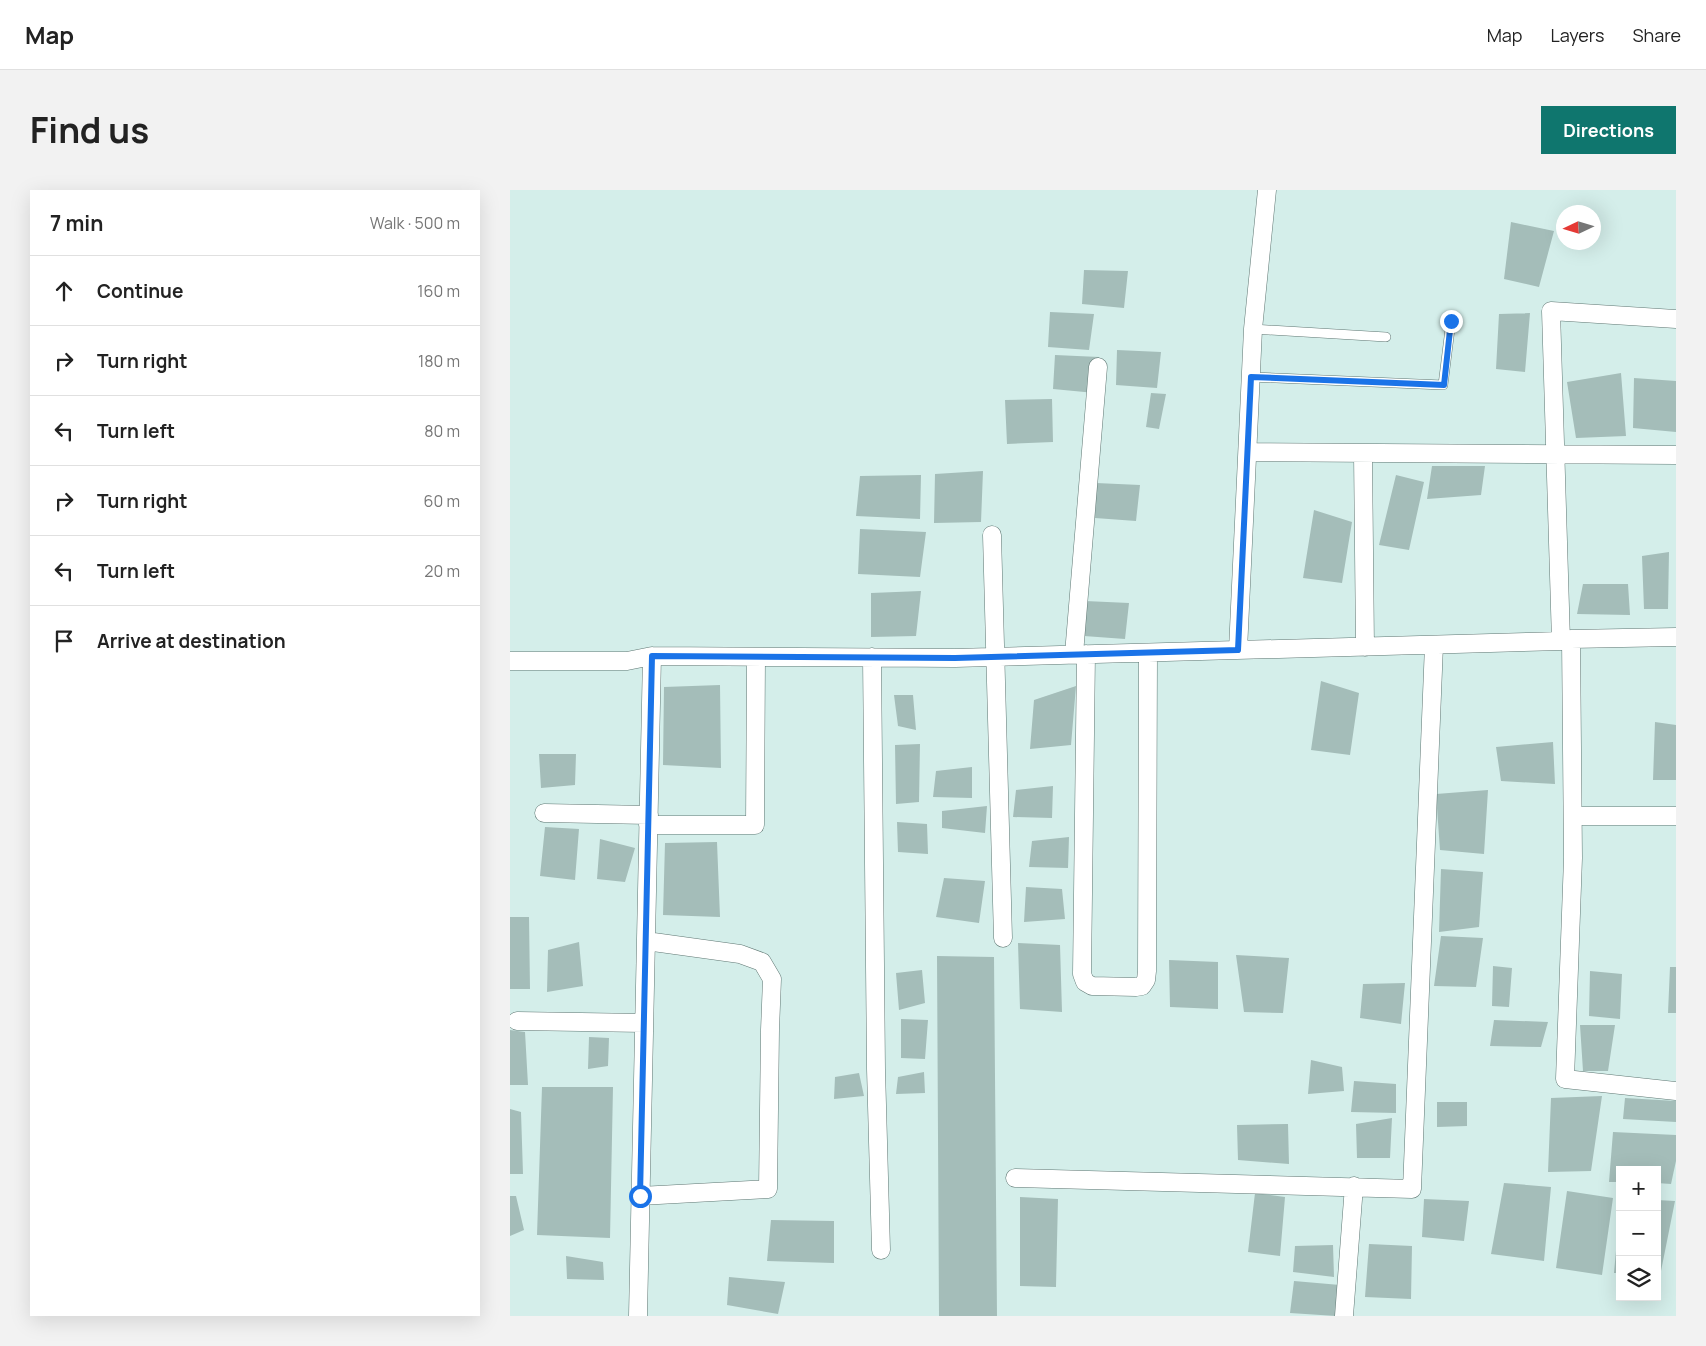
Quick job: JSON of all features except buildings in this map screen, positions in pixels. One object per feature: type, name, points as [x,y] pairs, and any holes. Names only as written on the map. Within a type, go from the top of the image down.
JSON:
[{"type":"street","points":[[1238,650],[1253,329],[1267,190]]},
{"type":"street","points":[[1676,319],[1551,311],[1555,454],[1566,640],[1573,816],[1565,1080],[1676,1091]]},
{"type":"street","points":[[1098,367],[1080,654],[1082,974],[1085,982],[1092,986],[1136,987],[1142,986],[1146,980],[1148,653]]},
{"type":"street","points":[[1248,452],[1676,455]]},
{"type":"street","points":[[1363,453],[1365,647]]},
{"type":"street","points":[[992,534],[1003,938]]},
{"type":"street","points":[[510,661],[627,661],[652,656],[872,657],[1148,653],[1676,637]]},
{"type":"street","points":[[1015,1178],[1412,1189],[1434,645]]},
{"type":"street","points":[[641,1316],[640,1196],[652,656]]},
{"type":"street","points":[[544,813],[755,825],[756,657]]},
{"type":"street","points":[[872,657],[876,1069],[881,1250]]},
{"type":"street","points":[[1573,816],[1676,816]]},
{"type":"street","points":[[640,1196],[768,1189],[772,979],[762,962],[740,954],[646,941]]},
{"type":"street","points":[[517,1021],[644,1023]]},
{"type":"street","points":[[1344,1316],[1354,1186]]},
{"type":"lane","points":[[1251,377],[1444,385],[1451,321]]},
{"type":"lane","points":[[1253,329],[1386,337]]},
{"type":"route","points":[[640,1196],[652,656],[955,658],[1238,650],[1251,377],[1444,385],[1451,321]]}]
